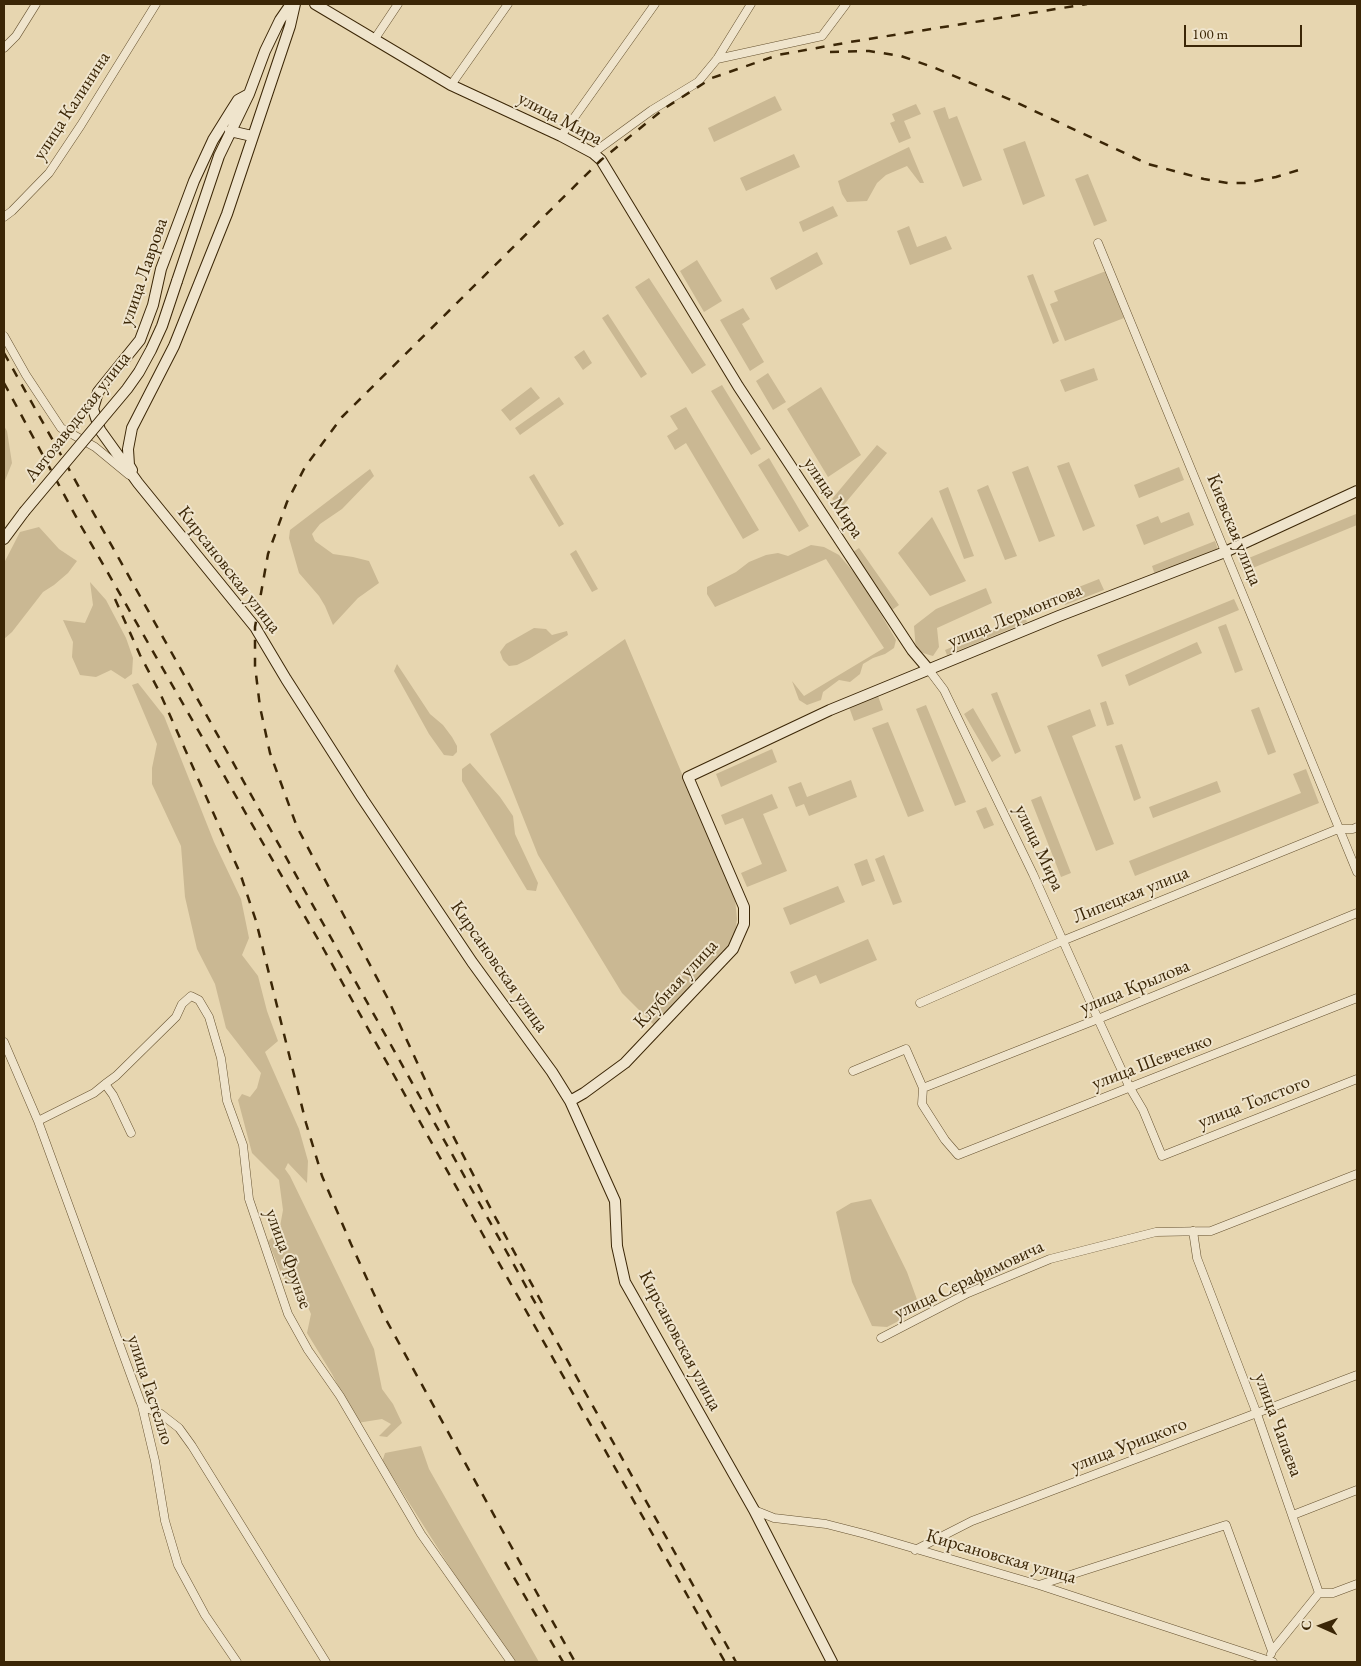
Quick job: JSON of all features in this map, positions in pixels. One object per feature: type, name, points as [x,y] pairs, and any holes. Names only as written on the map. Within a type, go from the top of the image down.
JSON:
[{"type":"main road","name":"улица Лаврова","points":[[177,281],[204,200],[230,131],[249,94],[265,51],[280,20],[291,4]]},
{"type":"main road","points":[[138,482],[129,465],[128,444],[132,428],[174,346],[226,214],[290,26],[295,4]]},
{"type":"main road","name":"улица Мира","points":[[315,4],[451,84],[560,136],[593,153],[601,160],[698,323],[778,448],[912,650],[929,670]]},
{"type":"main road","name":"улица Лаврова","points":[[138,482],[100,430],[93,409],[98,392],[140,340],[153,305],[162,269],[213,140],[238,100],[249,94]]},
{"type":"main road","points":[[230,131],[252,136]]},
{"type":"main road","name":"Автозаводская улица","points":[[4,539],[24,512],[127,390],[151,350],[162,326],[177,281]]},
{"type":"main road","name":"Кирсановская улица","points":[[138,482],[255,627],[362,798],[472,962],[552,1072],[570,1100],[615,1201],[618,1246],[625,1282],[754,1510]]},
{"type":"main road","name":"улица Лермонтова","points":[[688,777],[830,710],[1045,622],[1225,552],[1357,491]]},
{"type":"main road","name":"Клубная улица","points":[[570,1100],[584,1093],[625,1063],[733,949],[744,924],[744,908],[688,777]]},
{"type":"main road","points":[[754,1510],[832,1662]]},
{"type":"street","points":[[4,48],[16,36],[36,4]]},
{"type":"street","name":"улица Калинина","points":[[4,217],[49,173],[156,4]]},
{"type":"street","points":[[374,40],[398,4]]},
{"type":"street","points":[[451,84],[508,4]]},
{"type":"street","points":[[560,136],[655,4]]},
{"type":"street","points":[[593,153],[652,110],[698,82],[717,59],[751,4]]},
{"type":"street","points":[[717,59],[822,36],[846,4]]},
{"type":"street","name":"Киевская улица","points":[[1098,243],[1357,872]]},
{"type":"street","points":[[4,336],[26,375],[61,428],[95,447],[138,482]]},
{"type":"street","name":"улица Мира","points":[[929,670],[944,690],[1029,865],[1098,1020],[1130,1088],[1143,1110],[1162,1156]]},
{"type":"street","name":"Липецкая улица","points":[[920,1004],[1062,941],[1338,829],[1353,829],[1357,827]]},
{"type":"street","name":"улица Крылова","points":[[923,1088],[1098,1020],[1357,913]]},
{"type":"street","name":"улица Фрунзе","points":[[105,1084],[116,1076],[176,1017],[182,1004],[191,996],[199,1000],[209,1017],[221,1058],[227,1101],[243,1145],[249,1199],[288,1314],[308,1350],[340,1396],[420,1534],[511,1662]]},
{"type":"street","name":"улица Шевченко","points":[[923,1088],[922,1104],[945,1140],[958,1155],[1357,998]]},
{"type":"street","name":"улица Гастелло","points":[[4,1042],[38,1121],[142,1406],[155,1461],[165,1521],[178,1565],[205,1615],[237,1662]]},
{"type":"street","points":[[853,1071],[906,1048],[923,1088]]},
{"type":"street","name":"улица Толстого","points":[[1162,1156],[1357,1079]]},
{"type":"street","points":[[38,1121],[94,1092],[105,1084],[113,1094],[131,1133]]},
{"type":"street","name":"улица Серафимовича","points":[[881,1338],[968,1293],[1050,1259],[1156,1232],[1211,1231],[1357,1174]]},
{"type":"street","name":"улица Чапаева","points":[[1193,1231],[1197,1258],[1257,1414],[1319,1593]]},
{"type":"street","name":"улица Урицкого","points":[[915,1550],[972,1522],[1357,1375]]},
{"type":"street","points":[[142,1406],[161,1414],[179,1428],[192,1446],[326,1662]]},
{"type":"street","points":[[1293,1515],[1357,1490]]},
{"type":"street","name":"Кирсановская улица","points":[[754,1510],[774,1518],[834,1526],[1039,1585],[1271,1662]]},
{"type":"street","points":[[1039,1585],[1226,1525],[1272,1651],[1271,1662]]},
{"type":"street","points":[[1272,1651],[1319,1593],[1333,1593],[1357,1584]]},
{"type":"shaded area","points":[[775,96],[782,110],[714,142],[708,128]]},
{"type":"shaded area","points":[[916,104],[921,114],[904,121],[911,138],[899,143],[890,123],[895,121],[892,114]]},
{"type":"shaded area","points":[[945,107],[949,119],[957,116],[982,180],[963,187],[933,111]]},
{"type":"shaded area","points":[[1025,141],[1045,196],[1023,205],[1003,149]]},
{"type":"shaded area","points":[[909,147],[924,183],[920,183],[907,166],[886,175],[877,183],[867,201],[847,202],[838,181]]},
{"type":"shaded area","points":[[794,154],[800,167],[746,191],[740,178]]},
{"type":"shaded area","points":[[1088,174],[1107,221],[1094,226],[1075,179]]},
{"type":"shaded area","points":[[833,206],[838,216],[803,232],[799,222]]},
{"type":"shaded area","points":[[909,226],[917,247],[946,236],[952,249],[910,265],[897,231]]},
{"type":"shaded area","points":[[817,252],[823,264],[776,290],[770,278]]},
{"type":"shaded area","points":[[697,260],[722,301],[704,312],[680,271]]},
{"type":"shaded area","points":[[1106,271],[1124,318],[1065,341],[1050,304],[1058,301],[1054,291]]},
{"type":"shaded area","points":[[1033,274],[1059,341],[1053,344],[1027,276]]},
{"type":"shaded area","points":[[649,278],[706,365],[692,374],[635,287]]},
{"type":"shaded area","points":[[743,308],[750,319],[742,324],[764,362],[750,371],[720,320]]},
{"type":"shaded area","points":[[608,314],[647,374],[641,378],[602,318]]},
{"type":"shaded area","points":[[584,350],[592,363],[583,370],[574,357]]},
{"type":"shaded area","points":[[1094,368],[1098,380],[1065,392],[1060,380]]},
{"type":"shaded area","points":[[768,373],[786,402],[773,410],[756,381]]},
{"type":"shaded area","points":[[722,385],[761,449],[751,455],[711,391]]},
{"type":"shaded area","points":[[531,387],[540,398],[510,421],[501,410]]},
{"type":"shaded area","points":[[821,387],[861,455],[828,477],[787,409]]},
{"type":"shaded area","points":[[559,397],[564,404],[520,435],[515,428]]},
{"type":"shaded area","points":[[686,407],[759,530],[743,539],[686,443],[675,450],[667,436],[678,429],[670,416]]},
{"type":"shaded area","points":[[4,426],[7,431],[12,463],[4,483]]},
{"type":"shaded area","points":[[877,445],[887,453],[842,507],[832,499]]},
{"type":"shaded area","points":[[769,458],[809,526],[799,532],[758,465]]},
{"type":"shaded area","points":[[1069,462],[1095,526],[1083,531],[1057,466]]},
{"type":"shaded area","points":[[1028,466],[1055,536],[1039,542],[1012,472]]},
{"type":"shaded area","points":[[1179,467],[1184,480],[1139,498],[1134,485]]},
{"type":"shaded area","points":[[370,469],[374,476],[342,509],[320,524],[312,534],[315,541],[333,554],[369,561],[379,583],[358,598],[333,625],[319,596],[299,573],[289,538],[290,530]]},
{"type":"shaded area","points":[[534,474],[564,524],[559,527],[529,477]]},
{"type":"shaded area","points":[[988,485],[1017,556],[1005,560],[977,490]]},
{"type":"shaded area","points":[[948,487],[974,556],[964,559],[939,491]]},
{"type":"shaded area","points":[[1189,512],[1194,525],[1144,545],[1136,525],[1158,516],[1161,523]]},
{"type":"shaded area","points":[[1356,514],[1357,525],[1243,572],[1239,562]]},
{"type":"shaded area","points":[[932,517],[966,581],[930,596],[898,553]]},
{"type":"shaded area","points":[[39,527],[59,549],[77,561],[68,573],[43,592],[12,632],[4,639],[4,563],[20,532]]},
{"type":"shaded area","points":[[1215,541],[1218,550],[1155,575],[1152,566]]},
{"type":"shaded area","points":[[811,545],[824,547],[839,555],[862,582],[896,640],[894,648],[863,664],[860,674],[850,682],[839,680],[823,692],[821,700],[807,705],[799,700],[792,681],[804,696],[884,648],[826,559],[715,607],[707,594],[707,587],[736,572],[749,562],[766,555],[778,553],[788,556]]},
{"type":"shaded area","points":[[859,548],[899,605],[892,610],[853,552]]},
{"type":"shaded area","points":[[576,550],[598,589],[592,592],[570,554]]},
{"type":"shaded area","points":[[1099,579],[1104,590],[1065,605],[1061,594]]},
{"type":"shaded area","points":[[90,582],[106,600],[126,638],[133,658],[132,674],[125,679],[111,670],[96,677],[80,675],[72,657],[73,642],[63,620],[85,623],[93,605]]},
{"type":"shaded area","points":[[986,588],[992,603],[937,628],[939,647],[933,656],[916,651],[914,626],[936,609]]},
{"type":"shaded area","points":[[1234,599],[1239,610],[1102,667],[1097,655]]},
{"type":"shaded area","points":[[1025,617],[1027,622],[947,655],[945,650]]},
{"type":"shaded area","points":[[1226,624],[1243,670],[1235,673],[1218,627]]},
{"type":"shaded area","points":[[534,628],[546,629],[552,635],[567,631],[568,635],[529,659],[517,665],[509,666],[503,660],[500,652],[506,644]]},
{"type":"shaded area","points":[[625,639],[735,899],[737,919],[735,933],[730,946],[654,1025],[622,993],[538,855],[490,734]]},
{"type":"shaded area","points":[[1197,642],[1202,653],[1129,686],[1125,675]]},
{"type":"shaded area","points":[[397,664],[430,714],[443,725],[452,737],[457,746],[457,752],[453,756],[444,755],[429,734],[394,671]]},
{"type":"shaded area","points":[[138,683],[164,716],[214,842],[241,899],[249,938],[242,955],[258,976],[267,1011],[278,1041],[265,1052],[299,1129],[308,1161],[307,1183],[288,1163],[285,1169],[374,1349],[382,1389],[393,1404],[402,1423],[387,1437],[379,1436],[391,1424],[382,1419],[357,1423],[332,1374],[307,1333],[311,1314],[303,1296],[293,1284],[283,1278],[268,1241],[279,1232],[283,1210],[279,1180],[252,1153],[238,1100],[242,1094],[250,1097],[257,1088],[261,1073],[226,1028],[215,984],[197,949],[185,897],[181,846],[152,784],[152,768],[157,744],[132,685]]},
{"type":"shaded area","points":[[997,692],[1021,751],[1015,754],[991,694]]},
{"type":"shaded area","points":[[878,696],[883,710],[854,721],[849,707]]},
{"type":"shaded area","points":[[1106,701],[1114,724],[1107,726],[1100,703]]},
{"type":"shaded area","points":[[926,705],[966,802],[955,806],[916,709]]},
{"type":"shaded area","points":[[1259,707],[1276,752],[1268,755],[1251,710]]},
{"type":"shaded area","points":[[973,708],[1001,756],[992,762],[964,714]]},
{"type":"shaded area","points":[[1090,709],[1096,726],[1072,736],[1114,844],[1096,851],[1047,726]]},
{"type":"shaded area","points":[[888,722],[924,811],[908,817],[872,728]]},
{"type":"shaded area","points":[[1122,744],[1141,798],[1134,801],[1115,746]]},
{"type":"shaded area","points":[[772,749],[777,762],[721,787],[716,774]]},
{"type":"shaded area","points":[[470,763],[500,797],[513,816],[515,834],[538,883],[536,891],[527,890],[462,781],[462,769]]},
{"type":"shaded area","points":[[1306,769],[1319,803],[1135,876],[1129,861],[1301,793],[1293,774]]},
{"type":"shaded area","points":[[851,780],[857,797],[809,816],[804,804],[796,807],[788,787],[801,782],[807,797]]},
{"type":"shaded area","points":[[1217,781],[1221,792],[1153,818],[1149,807]]},
{"type":"shaded area","points":[[772,794],[778,808],[763,814],[787,871],[747,887],[741,873],[762,864],[743,818],[725,825],[721,815]]},
{"type":"shaded area","points":[[1041,796],[1071,873],[1061,877],[1031,800]]},
{"type":"shaded area","points":[[986,807],[994,825],[984,829],[976,811]]},
{"type":"shaded area","points":[[884,855],[902,902],[893,905],[875,859]]},
{"type":"shaded area","points":[[867,859],[875,881],[862,886],[854,864]]},
{"type":"shaded area","points":[[838,886],[845,902],[790,925],[783,908]]},
{"type":"shaded area","points":[[868,939],[877,960],[820,984],[816,975],[795,984],[790,972]]},
{"type":"shaded area","points":[[871,1199],[907,1272],[919,1305],[912,1314],[887,1327],[872,1326],[852,1282],[836,1212],[851,1203]]},
{"type":"shaded area","points":[[421,1446],[429,1469],[539,1662],[515,1662],[465,1591],[382,1462],[385,1453]]},
{"type":"railway","points":[[542,1303],[433,1097],[387,997],[297,827],[270,753],[260,707],[255,666],[255,627],[268,554],[287,502],[305,467],[342,417],[601,160],[665,108],[712,78],[778,55],[1087,4]]},
{"type":"railway","points":[[830,52],[869,51],[901,56],[1011,100],[1148,164],[1204,179],[1228,183],[1245,183],[1276,177],[1305,168]]},
{"type":"railway","points":[[4,353],[736,1662]]},
{"type":"railway","points":[[4,383],[81,526],[323,948],[725,1662]]},
{"type":"railway","points":[[115,599],[140,655],[160,693],[240,873],[256,921],[306,1123],[322,1176],[351,1244],[384,1316],[575,1662]]},
{"type":"railway","points":[[505,1562],[563,1662]]}]
